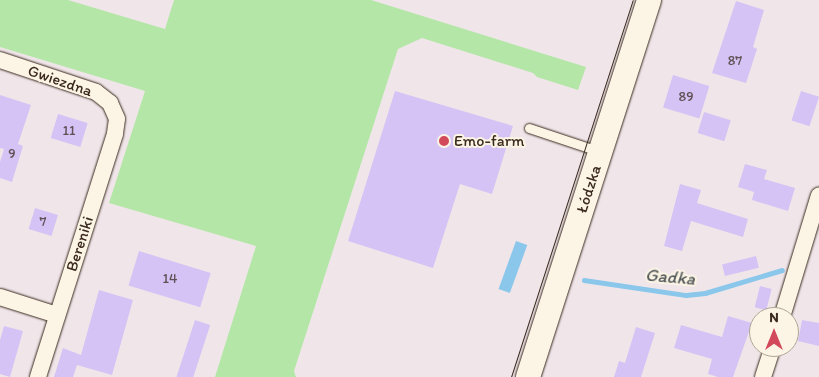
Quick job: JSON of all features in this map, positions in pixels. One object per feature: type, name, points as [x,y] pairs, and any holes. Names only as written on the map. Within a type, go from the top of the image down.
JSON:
[{"type":"main road","name":"Łódzka","points":[[528,377],[649,0]]},
{"type":"street","name":"Gwiezdna","points":[[0,60],[96,92],[114,110]]},
{"type":"street","name":"Bereniki","points":[[38,377],[115,134],[117,119],[114,110]]},
{"type":"street","points":[[785,307],[819,195]]},
{"type":"street","points":[[0,297],[57,315]]},
{"type":"street","points":[[763,377],[770,357]]},
{"type":"lane","points":[[529,128],[601,152]]},
{"type":"green space","points":[[0,0],[68,0],[165,29],[174,0],[371,0],[586,67],[578,90],[537,77],[533,73],[422,38],[398,49],[294,371],[296,377],[215,377],[256,246],[109,203],[145,91],[0,47]]},
{"type":"water","points":[[516,241],[527,245],[510,293],[499,289]]},
{"type":"building","points":[[736,1],[764,10],[753,47],[757,49],[746,83],[712,73]]},
{"type":"building","points":[[673,75],[709,86],[699,119],[663,108]]},
{"type":"building","points":[[395,91],[513,126],[492,194],[460,184],[433,268],[348,241]]},
{"type":"building","points":[[801,91],[819,97],[809,126],[791,120]]},
{"type":"building","points":[[0,95],[31,105],[18,144],[23,146],[12,182],[0,178],[0,162],[4,149],[0,148]]},
{"type":"building","points":[[704,112],[731,120],[724,141],[698,133]]},
{"type":"building","points":[[58,114],[88,123],[80,147],[51,138]]},
{"type":"building","points":[[745,164],[767,170],[764,179],[795,188],[788,211],[752,200],[754,192],[738,187]]},
{"type":"building","points":[[680,184],[701,190],[697,203],[748,219],[743,237],[691,221],[682,251],[664,246]]},
{"type":"building","points":[[35,208],[58,215],[52,236],[29,229]]},
{"type":"building","points":[[139,251],[211,273],[200,307],[128,285]]},
{"type":"building","points":[[756,256],[759,268],[725,276],[722,264]]},
{"type":"building","points":[[760,286],[772,289],[767,307],[755,307]]},
{"type":"building","points":[[99,290],[133,300],[112,375],[77,365],[73,377],[54,377],[63,348],[81,355]]},
{"type":"building","points":[[728,316],[749,322],[749,332],[733,377],[718,377],[708,374],[712,359],[674,348],[681,325],[722,337]]},
{"type":"building","points":[[195,320],[210,325],[193,377],[176,377]]},
{"type":"building","points":[[802,320],[819,323],[819,346],[799,341]]},
{"type":"building","points":[[4,326],[23,331],[10,377],[0,374],[0,340]]},
{"type":"building","points":[[636,327],[655,333],[641,377],[614,377],[619,361],[625,363]]},
{"type":"waterway","name":"Gadka","points":[[584,280],[686,295],[705,293],[782,270]]},
{"type":"tram line","points":[[511,377],[633,0]]},
{"type":"place","name":"Emo-farm","points":[[444,141]]}]
